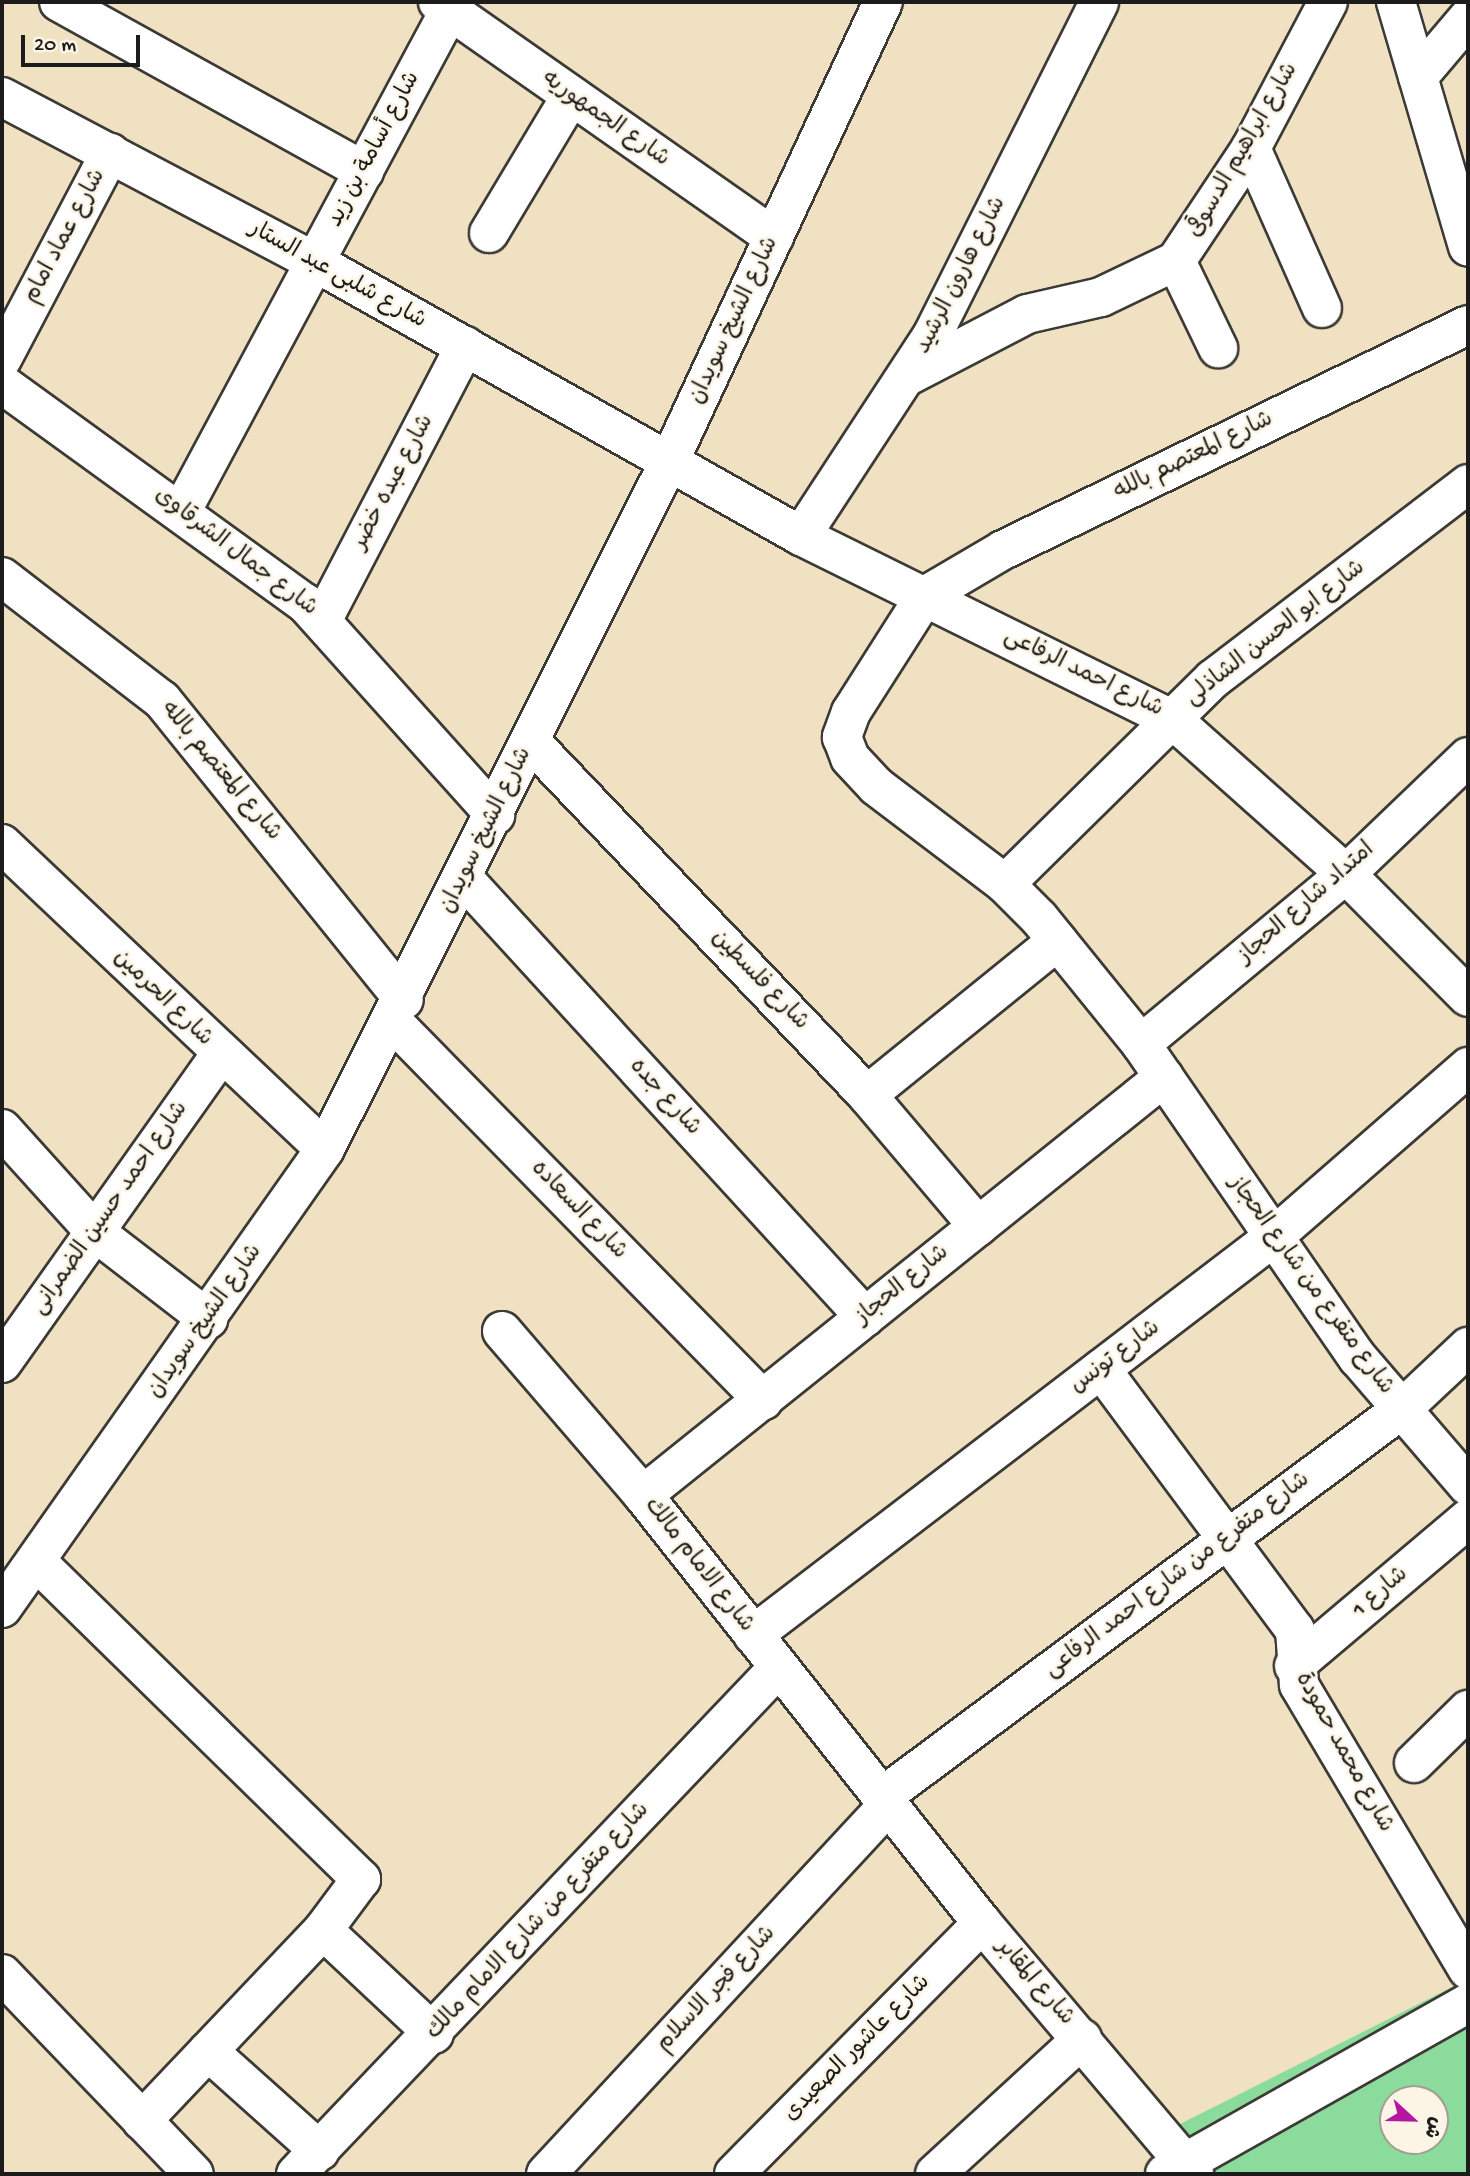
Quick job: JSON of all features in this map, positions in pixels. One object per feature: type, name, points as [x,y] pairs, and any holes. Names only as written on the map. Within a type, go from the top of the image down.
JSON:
[{"type":"street","points":[[59,2],[364,171]]},
{"type":"street","name":"شارع الشيخ سويدان","points":[[2,1608],[208,1319],[325,1149],[399,1011],[670,460],[883,2]]},
{"type":"street","name":"شارع هارون الرشيد","points":[[801,536],[908,376],[1099,2]]},
{"type":"street","name":"شارع ابراهيم الدسوقى","points":[[908,376],[1027,314],[1101,297],[1176,261],[1251,148],[1328,2]]},
{"type":"street","points":[[1395,2],[1468,247]]},
{"type":"street","name":"شارع أسامة بن زيد","points":[[181,512],[364,171],[447,5]]},
{"type":"street","name":"شارع الجمهوريه","points":[[447,5],[571,96],[774,237]]},
{"type":"street","points":[[1418,77],[1468,18]]},
{"type":"street","points":[[489,233],[571,96]]},
{"type":"street","name":"شارع شلبى عبد الستار","points":[[2,97],[315,262],[670,460]]},
{"type":"street","points":[[1251,148],[1322,308]]},
{"type":"street","name":"شارع عماد امام","points":[[2,359],[110,153]]},
{"type":"street","points":[[1176,261],[1218,348]]},
{"type":"street","name":"شارع المعتصم بالله","points":[[925,596],[1003,550],[1468,326]]},
{"type":"street","name":"شارع عبده خضر","points":[[323,619],[465,346]]},
{"type":"street","name":"شارع جمال الشرقاوى","points":[[2,384],[181,512],[323,619],[495,815]]},
{"type":"street","name":"شارع احمد الرفاعى","points":[[670,460],[801,536],[1172,719],[1346,874],[1468,997]]},
{"type":"street","name":"شارع ابو الحسن الشاذلى","points":[[1004,884],[1213,679],[1468,484]]},
{"type":"street","name":"شارع المعتصم بالله","points":[[6,589],[162,700],[399,1011]]},
{"type":"street","name":"شارع متفرع من شارع الحجاز","points":[[925,596],[850,712],[842,737],[850,758],[876,786],[1004,884],[1057,941],[1141,1044],[1271,1239],[1402,1409],[1468,1486]]},
{"type":"street","name":"شارع فلسطين","points":[[531,742],[867,1095],[978,1226]]},
{"type":"street","name":"امتداد شارع الحجاز","points":[[1141,1044],[1346,874],[1468,757]]},
{"type":"street","name":"شارع الحرمين","points":[[2,844],[220,1055],[325,1149]]},
{"type":"street","name":"شارع جده","points":[[464,879],[865,1317]]},
{"type":"street","points":[[867,1095],[1057,941]]},
{"type":"street","name":"شارع السعاده","points":[[399,1011],[763,1400]]},
{"type":"street","name":"شارع احمد حسين الضمرانى","points":[[2,1363],[220,1055]]},
{"type":"street","name":"شارع تونس","points":[[752,1635],[1271,1239],[1468,1067]]},
{"type":"street","name":"شارع الحجاز","points":[[643,1495],[1164,1077]]},
{"type":"street","points":[[2,1129],[94,1232],[208,1319]]},
{"type":"street","name":"شارع الامام مالك","points":[[502,1331],[643,1495],[885,1801]]},
{"type":"street","name":"شارع متفرع من شارع احمد الرفاعى","points":[[885,1801],[1228,1538],[1402,1409],[1468,1347]]},
{"type":"street","name":"شارع محمد حمودة","points":[[1101,1369],[1295,1630],[1293,1666],[1468,1970]]},
{"type":"street","name":"شارع 1","points":[[1293,1666],[1468,1519]]},
{"type":"street","points":[[36,1561],[356,1870],[355,1893],[142,2120]]},
{"type":"street","name":"شارع متفرع من شارع الامام مالك","points":[[308,2163],[435,2034],[779,1667]]},
{"type":"street","points":[[1414,1763],[1468,1710]]},
{"type":"street","name":"شارع المقابر","points":[[885,1801],[982,1923],[1082,2039],[1181,2169],[1468,2003]]},
{"type":"street","name":"شارع فجر الاسلام","points":[[545,2174],[885,1801]]},
{"type":"street","name":"شارع عاشور الصعيدى","points":[[734,2174],[982,1923]]},
{"type":"street","points":[[323,1930],[435,2034]]},
{"type":"street","points":[[2,1974],[194,2174]]},
{"type":"street","points":[[935,2174],[1082,2039]]},
{"type":"street","points":[[208,2051],[308,2163]]},
{"type":"green space","points":[[1468,1979],[1468,2174],[1209,2174],[1174,2127]]}]
